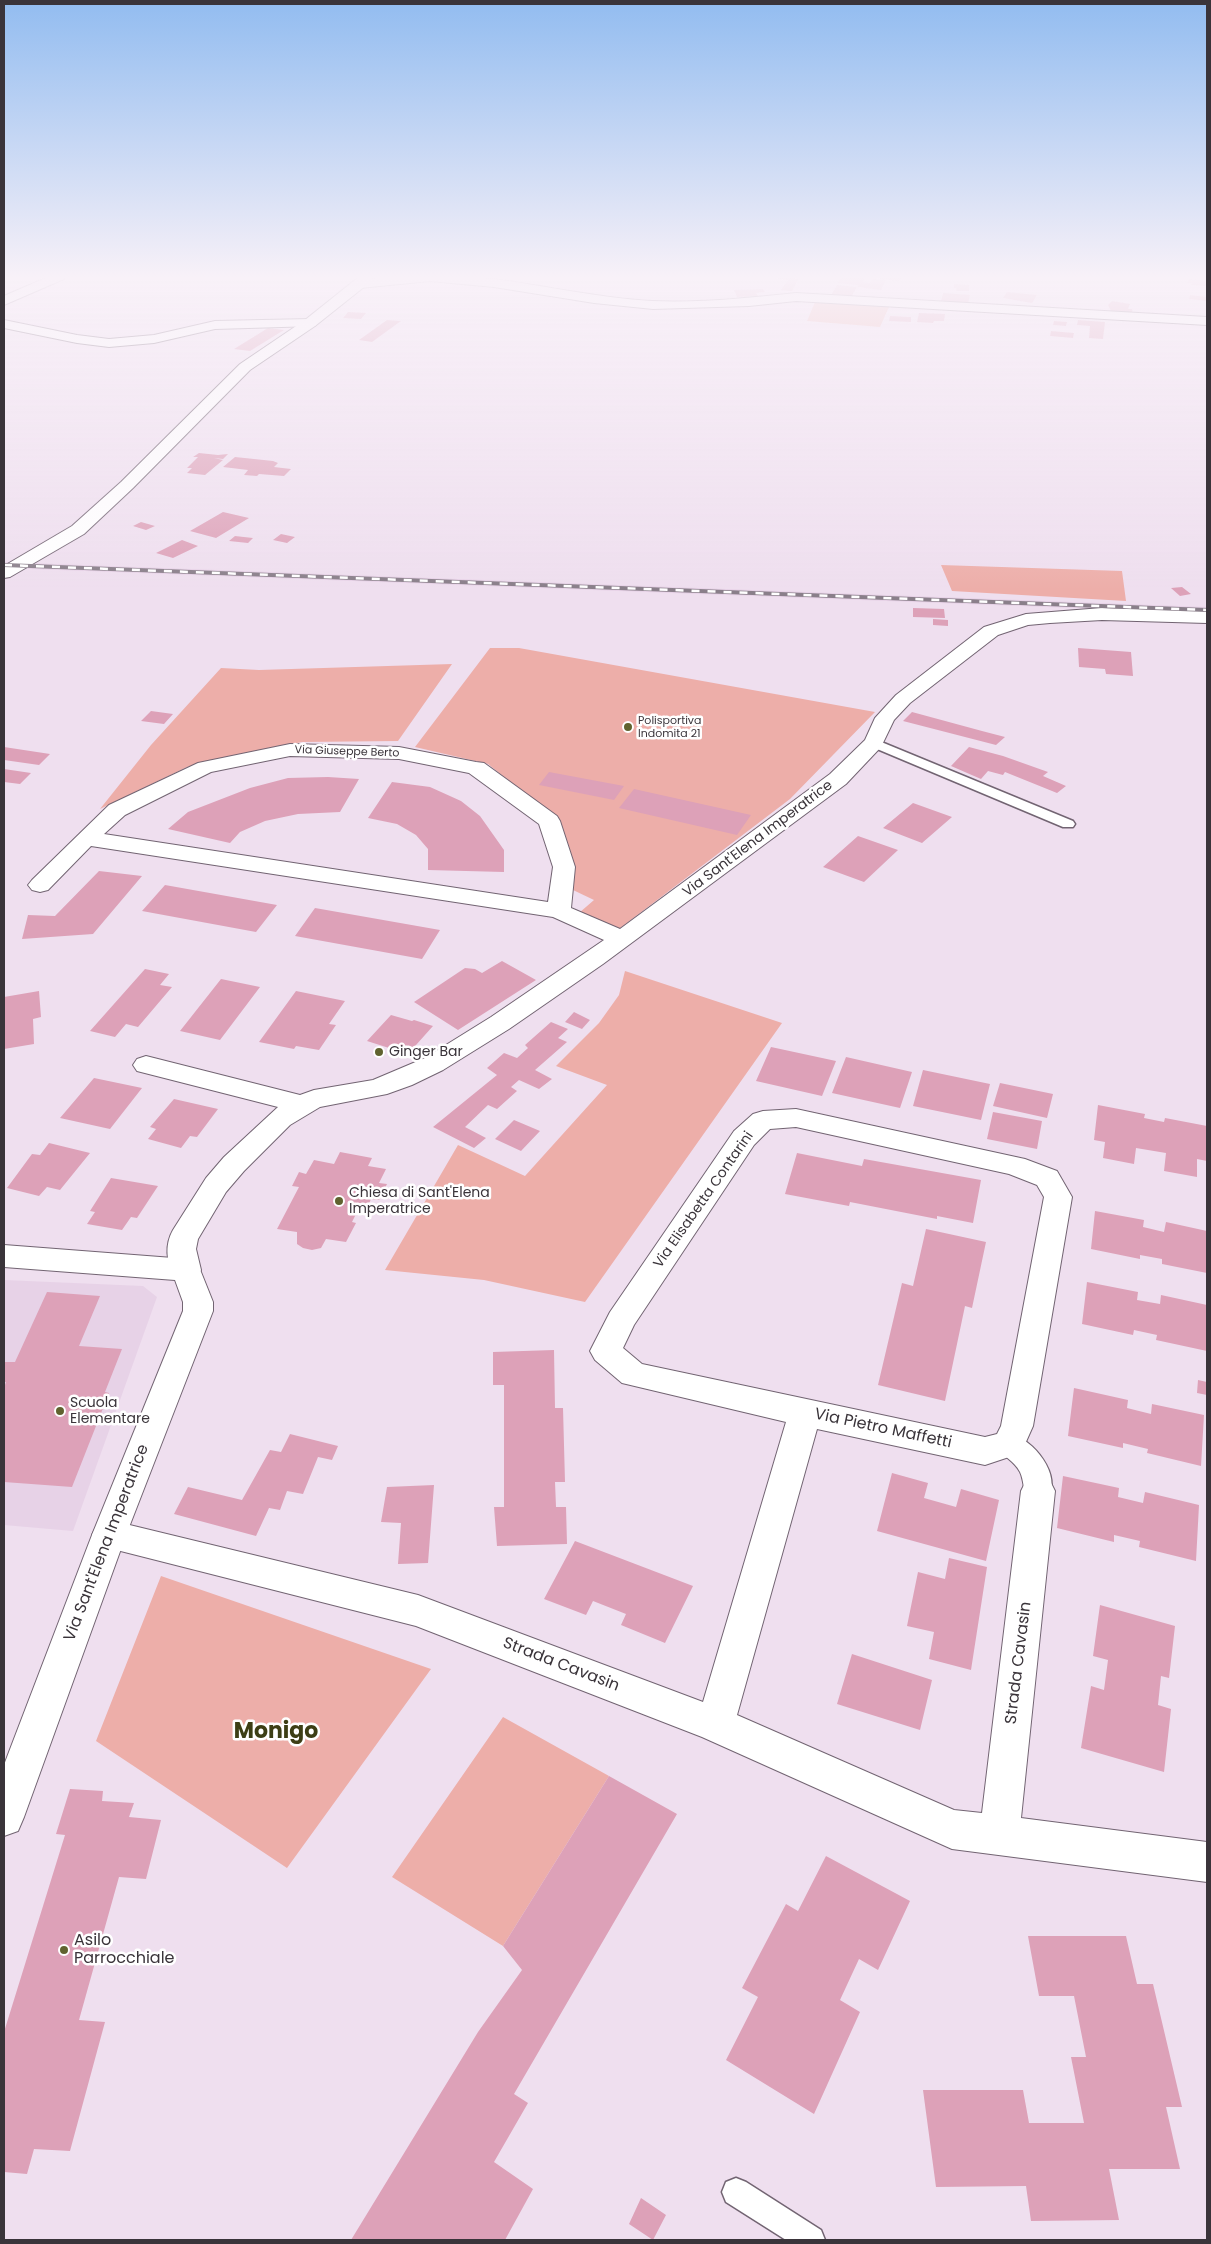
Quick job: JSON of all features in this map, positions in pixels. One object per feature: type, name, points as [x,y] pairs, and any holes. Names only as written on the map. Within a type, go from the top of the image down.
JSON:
[{"type":"street","points":[[4,573],[78,530],[127,485],[231,381]]},
{"type":"street","name":"Via Sant'Elena Imperatrice","points":[[4,1817],[109,1535],[198,1311],[198,1302],[186,1270],[181,1248],[183,1238],[216,1186],[234,1164],[274,1126],[302,1104],[314,1099],[377,1088],[403,1079],[434,1064],[508,1018],[622,940],[838,778],[874,743],[885,718],[903,698],[991,631],[1050,617],[1102,614],[1207,617]]},
{"type":"street","name":"Via Giuseppe Berto","points":[[40,885],[86,838],[117,810],[205,767],[290,750],[399,753],[476,768],[549,821],[564,867],[559,911]]},
{"type":"street","points":[[86,838],[559,911],[622,940]]},
{"type":"street","points":[[146,1065],[302,1104]]},
{"type":"street","name":"Via Elisabetta Contarini","points":[[805,1413],[633,1374],[606,1351],[621,1320],[744,1138],[763,1120],[796,1118],[1015,1166],[1047,1178],[1058,1197],[1017,1426],[1009,1444]]},
{"type":"street","points":[[4,1256],[186,1270]]},
{"type":"street","name":"Via Pietro Maffetti","points":[[715,1724],[805,1413],[985,1451],[1009,1444]]},
{"type":"street","points":[[1009,1444],[1024,1456],[1036,1472],[1038,1491]]},
{"type":"street","name":"Strada Cavasin","points":[[999,1835],[1038,1491]]},
{"type":"street","name":"Strada Cavasin","points":[[109,1535],[418,1611],[715,1724],[952,1829],[1207,1862]]},
{"type":"lane","points":[[874,743],[1068,824]]},
{"type":"lane","points":[[736,2192],[811,2240]]},
{"type":"shaded area","points":[[4,562],[1207,607],[1207,613],[4,568]]},
{"type":"shaded area","points":[[941,565],[1122,571],[1126,601],[952,591]]},
{"type":"shaded area","points":[[490,648],[519,648],[875,712],[790,799],[619,929],[579,913],[594,900],[573,890],[575,866],[556,819],[488,764],[415,747]]},
{"type":"shaded area","points":[[452,664],[398,741],[302,742],[187,767],[100,809],[151,745],[221,668],[259,670]]},
{"type":"shaded area","points":[[625,971],[782,1023],[585,1302],[484,1280],[385,1270],[458,1145],[525,1176],[607,1085],[556,1066],[599,1023],[619,995]]},
{"type":"shaded area","name":"Scuola Elementare","points":[[4,1280],[143,1286],[157,1297],[73,1531],[4,1525]]},
{"type":"shaded area","points":[[161,1576],[431,1669],[287,1868],[96,1741]]},
{"type":"shaded area","points":[[503,1717],[609,1776],[503,1946],[392,1877]]},
{"type":"building","points":[[199,453],[228,454],[223,459],[214,458],[223,460],[205,475],[187,473],[192,468],[187,468],[198,457],[193,457]]},
{"type":"building","points":[[235,457],[273,461],[278,463],[274,467],[291,469],[284,476],[244,475],[248,470],[223,467]]},
{"type":"building","points":[[223,512],[249,518],[216,538],[190,531]]},
{"type":"building","points":[[141,522],[155,526],[146,530],[133,526]]},
{"type":"building","points":[[281,534],[295,537],[287,543],[273,540]]},
{"type":"building","points":[[235,536],[253,538],[248,543],[229,541]]},
{"type":"building","points":[[182,540],[198,546],[173,558],[156,553]]},
{"type":"building","points":[[1182,587],[1191,594],[1180,596],[1171,588]]},
{"type":"building","points":[[913,608],[944,609],[945,618],[913,617]]},
{"type":"building","points":[[933,619],[948,620],[948,626],[933,625]]},
{"type":"building","points":[[1078,648],[1131,652],[1133,676],[1106,674],[1105,669],[1079,667]]},
{"type":"building","points":[[151,711],[173,714],[164,724],[141,721]]},
{"type":"building","points":[[912,712],[1005,737],[996,745],[903,721]]},
{"type":"building","points":[[4,747],[50,754],[39,765],[4,760]]},
{"type":"building","points":[[969,747],[1003,756],[1048,772],[1043,776],[1066,786],[1057,793],[1005,772],[1003,775],[988,771],[981,779],[951,766]]},
{"type":"building","points":[[4,769],[31,773],[20,784],[4,782]]},
{"type":"building","points":[[549,772],[624,786],[614,800],[539,785]]},
{"type":"building","points":[[328,777],[359,779],[340,812],[298,814],[265,821],[240,832],[230,843],[168,829],[188,812],[250,788],[288,778]]},
{"type":"building","points":[[392,782],[430,787],[461,801],[480,816],[504,850],[504,872],[428,870],[428,849],[416,835],[397,824],[368,818]]},
{"type":"building","points":[[634,789],[751,815],[737,835],[619,808]]},
{"type":"building","points":[[913,803],[952,817],[922,843],[883,828]]},
{"type":"building","points":[[858,836],[898,850],[864,882],[823,867]]},
{"type":"building","points":[[99,871],[142,876],[93,934],[22,939],[28,915],[55,916]]},
{"type":"building","points":[[165,885],[277,905],[256,932],[142,911]]},
{"type":"building","points":[[315,908],[440,930],[422,959],[295,936]]},
{"type":"building","points":[[502,961],[536,980],[458,1030],[414,1002],[465,968],[475,969],[482,973]]},
{"type":"building","points":[[145,969],[169,974],[160,985],[172,987],[138,1027],[126,1024],[115,1037],[90,1031]]},
{"type":"building","points":[[221,979],[260,987],[220,1040],[180,1031]]},
{"type":"building","points":[[39,991],[41,1017],[33,1019],[34,1044],[4,1049],[4,997]]},
{"type":"building","points":[[296,991],[345,1001],[329,1024],[336,1025],[319,1050],[296,1046],[294,1049],[259,1042]]},
{"type":"building","points":[[574,1012],[590,1020],[582,1029],[565,1022]]},
{"type":"building","points":[[391,1015],[433,1026],[408,1054],[367,1041]]},
{"type":"building","points":[[551,1022],[568,1029],[558,1038],[567,1042],[535,1070],[552,1079],[539,1089],[519,1080],[511,1087],[517,1091],[497,1109],[488,1105],[465,1127],[486,1138],[474,1148],[433,1127],[497,1075],[487,1068],[504,1053],[517,1058],[528,1048],[525,1045]]},
{"type":"building","points":[[771,1047],[836,1061],[822,1096],[756,1081]]},
{"type":"building","points":[[846,1057],[912,1072],[900,1108],[832,1093]]},
{"type":"building","points":[[923,1070],[990,1084],[981,1120],[913,1106]]},
{"type":"building","points":[[94,1078],[142,1088],[110,1129],[60,1118]]},
{"type":"building","points":[[1000,1083],[1053,1094],[1047,1118],[993,1106]]},
{"type":"building","points":[[174,1099],[218,1109],[197,1137],[190,1136],[181,1148],[148,1139],[156,1129],[150,1127]]},
{"type":"building","points":[[1098,1105],[1145,1114],[1144,1118],[1164,1122],[1165,1118],[1207,1126],[1207,1161],[1197,1159],[1197,1177],[1164,1171],[1166,1153],[1136,1148],[1134,1164],[1103,1158],[1105,1142],[1094,1140]]},
{"type":"building","points":[[993,1112],[1042,1121],[1037,1149],[987,1139]]},
{"type":"building","points":[[514,1120],[540,1131],[521,1151],[495,1139]]},
{"type":"building","points":[[49,1143],[90,1153],[60,1190],[47,1187],[39,1196],[7,1188],[32,1154],[40,1155]]},
{"type":"building","name":"Chiesa di Sant'Elena Imperatrice","points":[[340,1152],[372,1158],[368,1166],[386,1169],[379,1183],[387,1184],[379,1200],[371,1199],[364,1215],[356,1214],[352,1222],[356,1223],[346,1242],[326,1239],[321,1248],[312,1250],[303,1248],[297,1244],[297,1232],[277,1229],[299,1187],[292,1186],[299,1172],[306,1174],[314,1160],[334,1164]]},
{"type":"building","points":[[797,1153],[862,1166],[864,1159],[981,1180],[973,1223],[937,1216],[937,1219],[850,1202],[849,1206],[785,1194]]},
{"type":"building","points":[[111,1178],[158,1186],[137,1218],[131,1217],[122,1230],[87,1224],[95,1212],[90,1211]]},
{"type":"building","points":[[1095,1211],[1144,1220],[1143,1227],[1164,1232],[1166,1222],[1207,1231],[1207,1273],[1162,1264],[1162,1259],[1140,1255],[1140,1259],[1091,1249]]},
{"type":"building","points":[[926,1229],[986,1242],[972,1308],[965,1306],[945,1401],[878,1385],[902,1283],[913,1286]]},
{"type":"building","points":[[1087,1282],[1138,1292],[1137,1300],[1160,1304],[1161,1295],[1207,1305],[1207,1351],[1156,1340],[1157,1335],[1134,1330],[1133,1335],[1082,1324]]},
{"type":"building","points":[[47,1292],[100,1296],[79,1346],[122,1349],[105,1392],[109,1393],[72,1487],[4,1482],[4,1388],[6,1382],[4,1382],[4,1362],[15,1362]]},
{"type":"building","points":[[554,1350],[555,1408],[563,1408],[565,1482],[555,1482],[556,1507],[566,1507],[567,1544],[497,1546],[494,1507],[504,1507],[504,1385],[493,1385],[493,1352]]},
{"type":"building","points":[[1198,1380],[1207,1382],[1207,1395],[1197,1393]]},
{"type":"building","points":[[1074,1388],[1128,1400],[1127,1408],[1151,1414],[1152,1404],[1204,1415],[1201,1466],[1147,1453],[1148,1449],[1123,1443],[1123,1448],[1068,1436]]},
{"type":"building","points":[[290,1434],[338,1446],[332,1460],[318,1457],[303,1494],[287,1491],[280,1510],[269,1508],[256,1536],[174,1514],[188,1487],[242,1500],[270,1450],[281,1452]]},
{"type":"building","points":[[892,1473],[928,1483],[924,1498],[956,1507],[961,1489],[999,1500],[986,1561],[877,1531]]},
{"type":"building","points":[[1063,1476],[1119,1488],[1118,1497],[1143,1503],[1145,1492],[1199,1505],[1196,1561],[1139,1547],[1140,1541],[1114,1535],[1114,1542],[1057,1528]]},
{"type":"building","points":[[434,1485],[428,1563],[398,1564],[401,1523],[381,1522],[387,1487]]},
{"type":"building","points":[[575,1541],[693,1586],[665,1643],[621,1625],[626,1614],[593,1601],[586,1615],[544,1599]]},
{"type":"building","points":[[949,1558],[987,1567],[971,1670],[929,1659],[934,1632],[907,1626],[918,1572],[945,1579]]},
{"type":"building","points":[[1100,1605],[1175,1626],[1169,1678],[1161,1676],[1158,1705],[1171,1709],[1164,1772],[1081,1748],[1091,1686],[1104,1690],[1108,1660],[1093,1656]]},
{"type":"building","points":[[852,1654],[932,1680],[920,1730],[837,1704]]},
{"type":"building","points":[[609,1776],[677,1814],[514,2094],[528,2103],[494,2162],[533,2189],[505,2240],[351,2240],[478,2032],[522,1970],[503,1946]]},
{"type":"building","name":"Asilo Parrocchiale","points":[[70,1789],[103,1791],[102,1801],[134,1803],[129,1817],[161,1820],[146,1879],[119,1877],[79,2020],[105,2022],[70,2151],[34,2149],[27,2174],[4,2172],[4,2032],[65,1835],[56,1834]]},
{"type":"building","points":[[826,1856],[910,1901],[878,1970],[859,1959],[840,2000],[860,2012],[814,2114],[726,2060],[758,1997],[742,1988],[786,1904],[798,1911]]},
{"type":"building","points":[[1028,1936],[1126,1936],[1137,1984],[1153,1984],[1182,2107],[1166,2107],[1180,2169],[1109,2169],[1119,2220],[1031,2221],[1026,2186],[936,2187],[923,2090],[1023,2090],[1029,2123],[1084,2123],[1071,2057],[1086,2057],[1074,1996],[1039,1996]]},
{"type":"building","points":[[641,2198],[666,2215],[653,2240],[629,2224]]},
{"type":"railway","points":[[4,565],[1207,610]]},
{"type":"place","name":"Polisportiva Indomita 21","points":[[628,727]]},
{"type":"place","name":"Ginger Bar","points":[[379,1052]]},
{"type":"place","name":"Chiesa di Sant'Elena Imperatrice","points":[[339,1201]]},
{"type":"place","name":"Scuola Elementare","points":[[60,1411]]},
{"type":"place","name":"Asilo Parrocchiale","points":[[64,1950]]},
{"type":"district","name":"Monigo","points":[[276,1732]]}]
